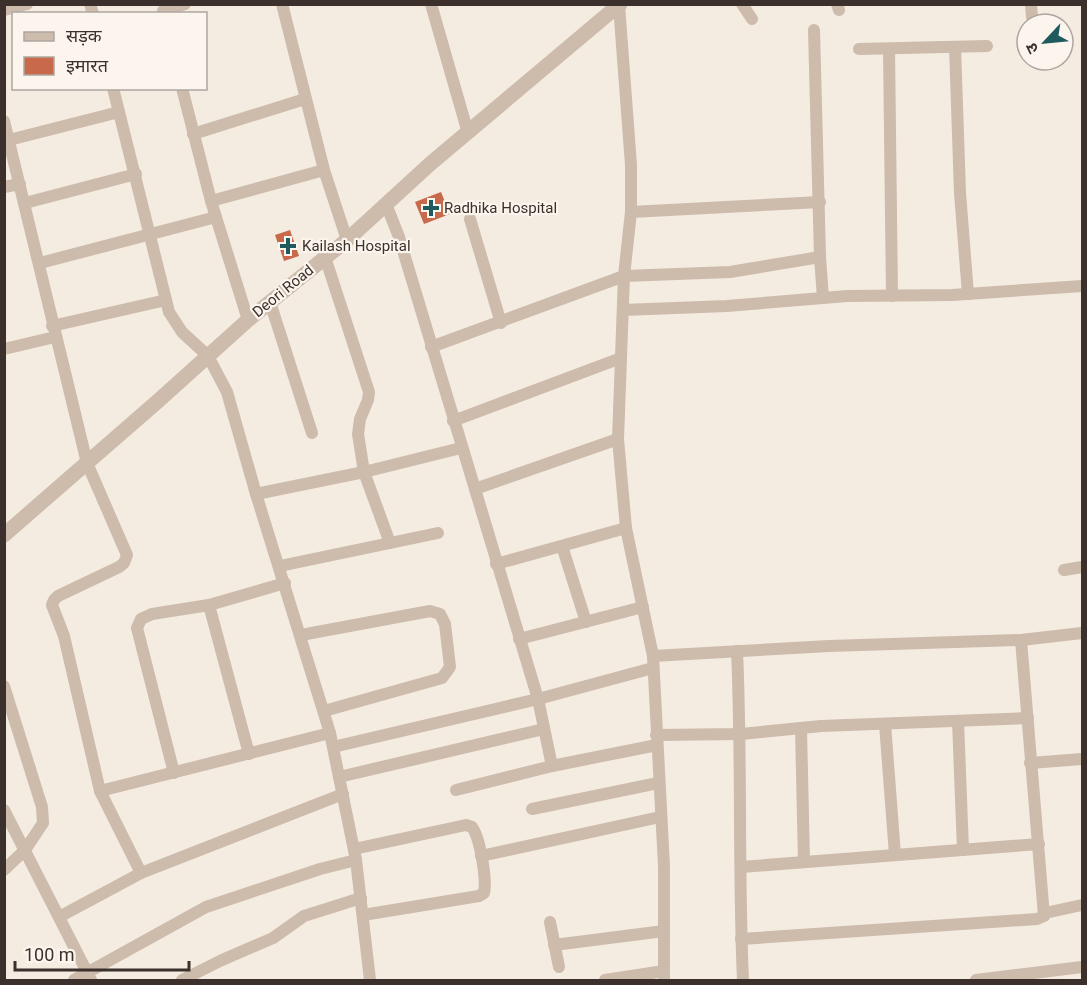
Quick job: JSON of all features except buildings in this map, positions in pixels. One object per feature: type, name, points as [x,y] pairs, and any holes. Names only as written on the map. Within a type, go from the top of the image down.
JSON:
[{"type":"street","points":[[4,10],[27,4]]},
{"type":"street","points":[[163,10],[185,4]]},
{"type":"street","points":[[282,4],[324,170],[347,240]]},
{"type":"street","points":[[431,4],[468,132]]},
{"type":"street","points":[[742,4],[752,19]]},
{"type":"street","points":[[605,981],[664,976],[664,866],[653,662],[626,528],[618,439],[622,310],[631,212],[631,165],[620,5]]},
{"type":"street","name":"Deori Road","points":[[4,535],[248,320],[347,240],[468,132],[620,5]]},
{"type":"street","points":[[813,30],[823,298]]},
{"type":"street","points":[[859,50],[987,46]]},
{"type":"street","points":[[956,47],[960,193],[968,294]]},
{"type":"street","points":[[889,49],[892,296]]},
{"type":"street","points":[[114,90],[169,312],[182,332],[208,356],[227,392],[256,494],[324,711],[355,854],[370,981]]},
{"type":"street","points":[[182,90],[211,201],[248,320]]},
{"type":"street","points":[[193,134],[305,99]]},
{"type":"street","points":[[9,140],[119,112]]},
{"type":"street","points":[[4,121],[87,463],[128,555],[124,564],[58,596],[52,605],[64,636],[100,792],[141,873]]},
{"type":"street","points":[[211,201],[324,170]]},
{"type":"street","points":[[25,203],[136,174]]},
{"type":"street","points":[[4,187],[20,184]]},
{"type":"street","points":[[631,212],[820,202]]},
{"type":"street","points":[[386,204],[399,237],[538,699],[552,766]]},
{"type":"street","points":[[40,262],[216,217]]},
{"type":"street","points":[[470,219],[501,323]]},
{"type":"street","points":[[325,257],[369,392],[358,426],[364,472],[390,543]]},
{"type":"street","points":[[431,347],[624,276],[730,272],[820,257]]},
{"type":"street","points":[[622,310],[728,306],[823,298],[968,294],[1083,285]]},
{"type":"street","points":[[4,348],[54,331],[166,300]]},
{"type":"street","points":[[270,303],[312,433]]},
{"type":"street","points":[[453,421],[621,358]]},
{"type":"street","points":[[475,489],[618,439]]},
{"type":"street","points":[[256,494],[364,472],[461,448]]},
{"type":"street","points":[[496,564],[626,528]]},
{"type":"street","points":[[280,566],[438,532]]},
{"type":"street","points":[[562,546],[586,622]]},
{"type":"street","points":[[1064,570],[1083,567]]},
{"type":"street","points":[[174,773],[137,628],[141,619],[152,614],[209,605],[285,583]]},
{"type":"street","points":[[209,605],[249,754]]},
{"type":"street","points":[[519,639],[643,607]]},
{"type":"street","points":[[301,635],[430,611],[440,614],[445,624],[450,667],[442,678],[324,711]]},
{"type":"street","points":[[333,747],[538,699],[653,662],[737,651],[1021,640],[1083,633]]},
{"type":"street","points":[[741,939],[1036,919],[1044,916],[1021,640]]},
{"type":"street","points":[[737,651],[741,734],[743,981]]},
{"type":"street","points":[[4,686],[42,807],[43,823],[25,850],[4,870]]},
{"type":"street","points":[[456,790],[656,740],[801,728],[1028,718]]},
{"type":"street","points":[[958,721],[963,850]]},
{"type":"street","points":[[885,724],[895,855]]},
{"type":"street","points":[[801,728],[804,862]]},
{"type":"street","points":[[339,777],[544,729]]},
{"type":"street","points":[[100,792],[330,733]]},
{"type":"street","points":[[1030,763],[1083,759]]},
{"type":"street","points":[[532,809],[658,783]]},
{"type":"street","points":[[59,917],[141,873],[343,794]]},
{"type":"street","points":[[4,810],[90,977]]},
{"type":"street","points":[[481,856],[660,817]]},
{"type":"street","points":[[74,981],[90,977],[206,907],[320,869],[355,854],[466,825],[472,827],[476,833],[481,856],[484,893],[479,896],[363,915]]},
{"type":"street","points":[[741,867],[1039,844]]},
{"type":"street","points":[[182,981],[222,960],[273,938],[304,916],[361,898]]},
{"type":"street","points":[[1045,912],[1083,905]]},
{"type":"street","points":[[550,922],[559,967]]},
{"type":"street","points":[[554,945],[664,931]]},
{"type":"street","points":[[976,981],[1022,978],[1083,967]]},
{"type":"place","name":"Radhika Hospital","points":[[431,208]]},
{"type":"place","name":"Kailash Hospital","points":[[288,246]]}]
